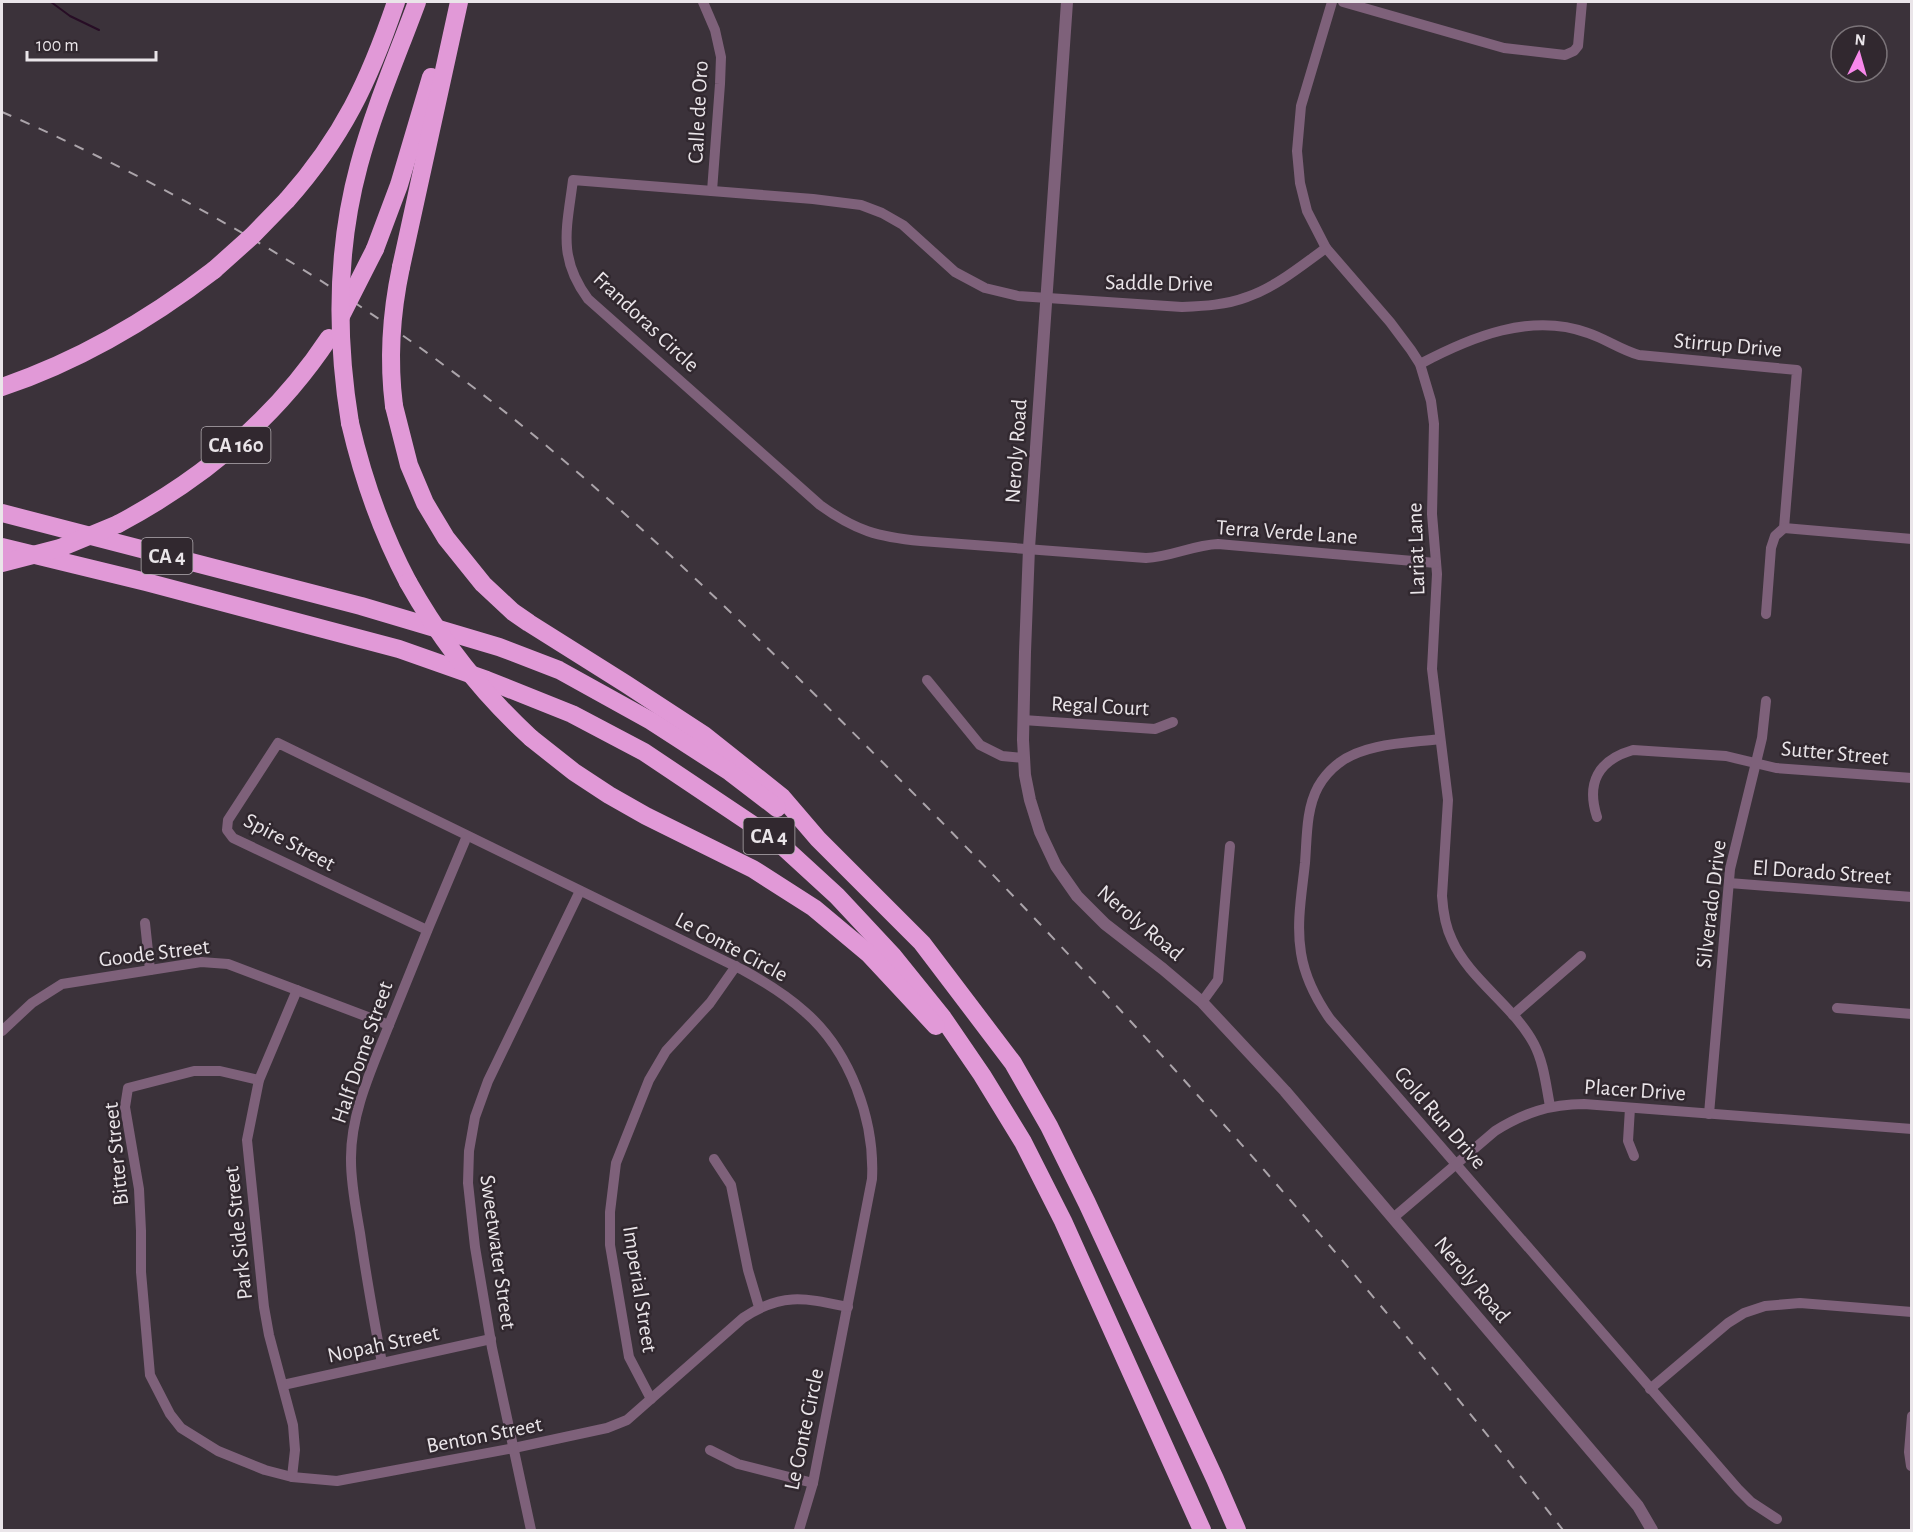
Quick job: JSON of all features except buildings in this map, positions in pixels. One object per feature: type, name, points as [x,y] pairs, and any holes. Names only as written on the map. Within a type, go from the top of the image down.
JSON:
[{"type":"highway","points":[[2,387],[53,367],[107,341],[152,315],[213,270],[252,236],[287,200],[318,163],[349,116],[376,58],[396,2]]},
{"type":"highway","points":[[417,2],[366,141],[348,216],[341,267],[340,320],[343,372],[350,423],[360,464],[389,544],[408,582],[433,625],[462,665],[495,703],[531,738],[574,772],[609,795],[753,869],[814,908],[869,954],[917,1007],[973,1062]]},
{"type":"highway","name":"CA 160","points":[[2,563],[60,548],[118,524],[180,488],[237,444],[286,394],[329,338],[375,249],[399,185],[453,2]]},
{"type":"highway","points":[[459,2],[401,267],[390,336],[390,372],[394,406],[409,465],[425,502],[446,538],[483,584],[513,612],[676,716],[731,755],[782,797],[818,840]]},
{"type":"highway","name":"CA 4","points":[[2,513],[361,606],[499,646],[559,670],[651,721],[730,772],[818,840],[922,943],[1013,1063],[1087,1203],[1237,1530]]},
{"type":"highway","name":"CA 4","points":[[2,547],[146,582],[399,649],[487,680],[572,714],[644,752],[777,841],[837,896],[893,956],[943,1018],[1023,1142],[1063,1221],[1202,1530]]},
{"type":"highway","points":[[1215,1479],[1245,1530]]},
{"type":"street","name":"Calle de Oro","points":[[703,2],[715,30],[721,57],[712,191]]},
{"type":"street","name":"Neroly Road","points":[[1067,2],[1029,548],[1023,720],[1025,775],[1035,821],[1047,849],[1068,883],[1097,917],[1202,1002],[1285,1091],[1638,1506],[1653,1530]]},
{"type":"street","name":"Lariat Lane","points":[[1332,2],[1301,106],[1297,151],[1300,183],[1307,211],[1326,248],[1390,322],[1420,364],[1431,401],[1434,424],[1432,514],[1437,596],[1432,669],[1448,800],[1442,896],[1446,926],[1462,958],[1529,1035],[1538,1052],[1550,1106]]},
{"type":"street","points":[[1343,2],[1511,50],[1565,55],[1574,51],[1578,46],[1582,2]]},
{"type":"street","name":"Frandoras Circle","points":[[1029,548],[891,538],[855,527],[820,505],[588,299],[578,285],[568,259],[567,237],[573,180],[832,201],[861,206],[882,213],[903,225],[955,272],[985,288],[1012,295],[1048,298]]},
{"type":"street","name":"Saddle Drive","points":[[1048,298],[1182,306],[1218,304],[1248,297],[1268,288],[1326,248]]},
{"type":"street","name":"Stirrup Drive","points":[[1420,364],[1473,339],[1496,331],[1539,326],[1562,327],[1587,332],[1639,355],[1797,370],[1784,528],[1776,536],[1771,548],[1766,614]]},
{"type":"street","points":[[1784,528],[1911,539]]},
{"type":"street","name":"Terra Verde Lane","points":[[1029,548],[1146,558],[1218,544],[1436,563]]},
{"type":"street","points":[[927,680],[980,746],[1002,756],[1024,758]]},
{"type":"street","name":"Silverado Drive","points":[[1709,1114],[1729,883],[1735,842],[1762,738],[1766,701]]},
{"type":"street","name":"Regal Court","points":[[1023,720],[1155,729],[1173,722]]},
{"type":"street","name":"Gold Run Drive","points":[[1440,739],[1374,748],[1355,753],[1340,762],[1318,787],[1310,814],[1299,918],[1301,955],[1310,985],[1324,1011],[1650,1389],[1741,1493],[1777,1519]]},
{"type":"street","name":"Le Conte Circle","points":[[278,743],[736,966],[778,990],[806,1013],[825,1034],[844,1063],[857,1089],[871,1140],[873,1164],[848,1307],[813,1483],[799,1530]]},
{"type":"street","name":"Spire Street","points":[[278,743],[228,820],[227,830],[233,838],[427,930]]},
{"type":"street","name":"Sutter Street","points":[[1596,817],[1592,801],[1596,777],[1611,759],[1633,750],[1726,756],[1776,768],[1911,778]]},
{"type":"street","name":"Half Dome Street","points":[[382,1363],[353,1188],[351,1160],[353,1134],[359,1105],[388,1025],[467,836]]},
{"type":"street","points":[[1202,1002],[1218,980],[1230,846]]},
{"type":"street","name":"El Dorado Street","points":[[1729,883],[1911,897]]},
{"type":"street","name":"Sweetwater Street","points":[[531,1530],[491,1339],[475,1246],[468,1183],[469,1152],[475,1117],[488,1081],[579,891]]},
{"type":"street","points":[[145,923],[150,970]]},
{"type":"street","points":[[1513,1015],[1581,956]]},
{"type":"street","name":"Goode Street","points":[[2,1031],[32,1003],[62,984],[201,962],[228,964],[388,1025]]},
{"type":"street","name":"Imperial Street","points":[[651,1399],[629,1357],[610,1245],[610,1212],[616,1162],[649,1080],[666,1051],[710,1003],[736,966]]},
{"type":"street","name":"Park Side Street","points":[[292,1477],[295,1438],[264,1308],[247,1140],[259,1080],[297,990]]},
{"type":"street","points":[[1837,1008],[1911,1014]]},
{"type":"street","name":"Bitter Street","points":[[148,1349],[141,1272],[139,1189],[125,1107],[128,1088],[194,1071],[220,1071],[259,1080]]},
{"type":"street","name":"Placer Drive","points":[[1393,1218],[1495,1131],[1513,1120],[1550,1106],[1584,1104],[1911,1129]]},
{"type":"street","points":[[1630,1108],[1628,1141],[1634,1156]]},
{"type":"street","points":[[714,1159],[731,1185],[748,1270],[759,1307]]},
{"type":"street","name":"Benton Street","points":[[148,1349],[150,1375],[170,1414],[181,1428],[218,1450],[265,1470],[322,1481],[345,1480],[514,1449],[607,1428],[627,1420],[743,1318],[759,1307],[794,1298],[848,1307]]},
{"type":"street","points":[[1650,1389],[1728,1323],[1744,1313],[1765,1306],[1800,1302],[1911,1312]]},
{"type":"street","name":"Nopah Street","points":[[283,1385],[491,1339]]},
{"type":"street","points":[[1911,1416],[1909,1452],[1911,1466]]},
{"type":"street","points":[[710,1450],[738,1464],[813,1483]]},
{"type":"waterway","points":[[51,2],[70,16],[99,30]]},
{"type":"railway","points":[[2,112],[75,145],[220,220],[336,291],[448,368],[502,410],[652,538],[745,626],[927,807],[1011,893],[1175,1070],[1412,1343],[1563,1530]]}]
